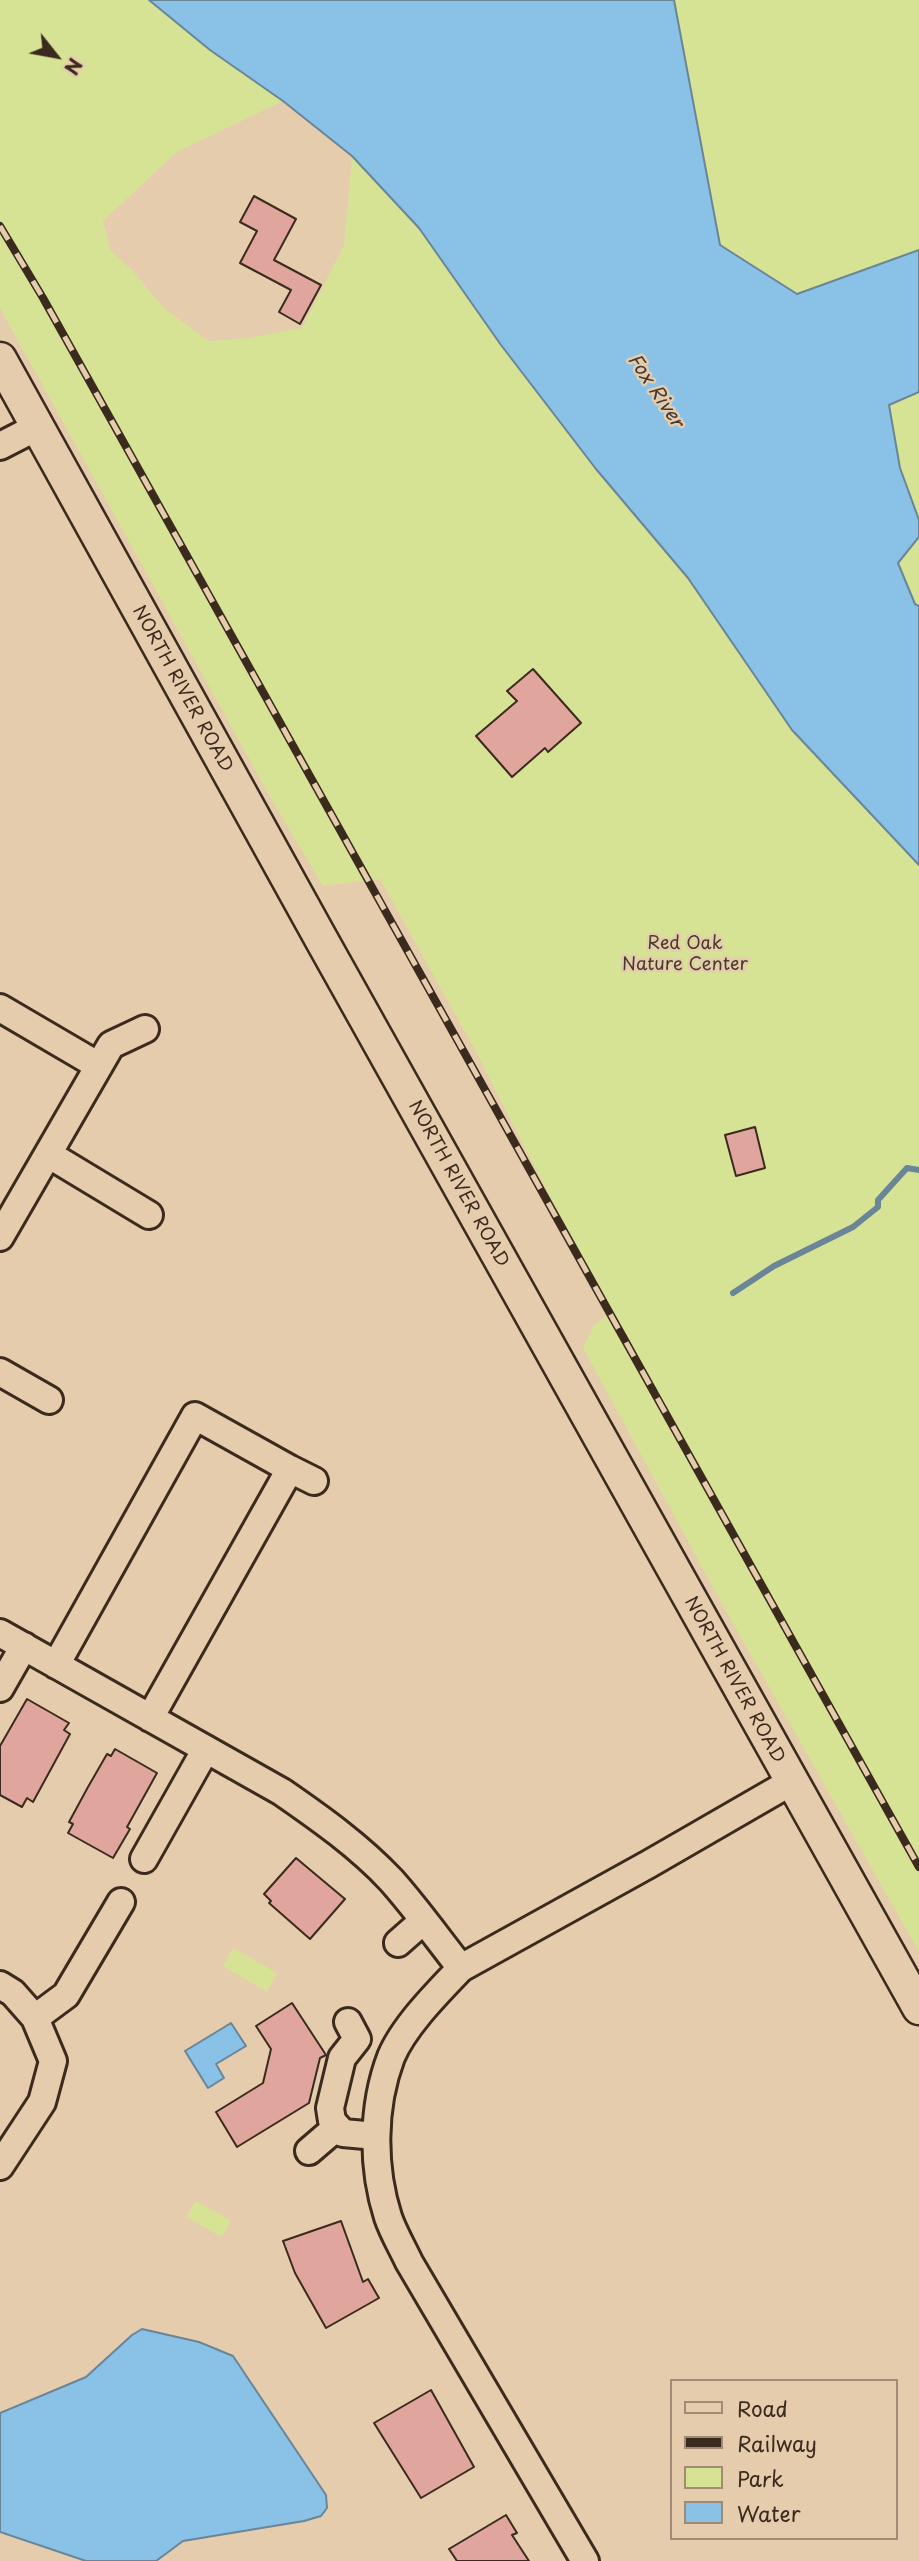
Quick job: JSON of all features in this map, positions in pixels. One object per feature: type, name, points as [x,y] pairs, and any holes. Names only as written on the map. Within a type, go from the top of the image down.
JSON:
[{"type":"main road","name":"NORTH RIVER ROAD","points":[[0,359],[919,2008]]},
{"type":"street","points":[[0,446],[39,426]]},
{"type":"street","points":[[0,1009],[99,1066]]},
{"type":"street","points":[[0,1237],[111,1045],[145,1029]]},
{"type":"street","points":[[48,1154],[149,1214]]},
{"type":"street","points":[[0,1372],[49,1400]]},
{"type":"street","points":[[56,1665],[195,1416],[314,1481]]},
{"type":"street","points":[[150,1718],[290,1469]]},
{"type":"street","points":[[0,1633],[282,1792],[324,1821],[384,1874],[461,1968]]},
{"type":"street","points":[[0,1688],[24,1647]]},
{"type":"street","points":[[144,1859],[206,1749]]},
{"type":"street","points":[[585,2561],[408,2262],[388,2218],[377,2164],[376,2136],[380,2098],[392,2056],[423,2008],[461,1968],[791,1782]]},
{"type":"street","points":[[35,2018],[66,1995],[121,1902]]},
{"type":"street","points":[[398,1943],[423,1921]]},
{"type":"street","points":[[0,1985],[13,1993],[35,2018],[52,2061],[42,2102],[0,2166]]},
{"type":"street","points":[[376,2136],[343,2133],[332,2121],[330,2108],[342,2058],[353,2031],[392,2056]]},
{"type":"street","points":[[309,2151],[337,2127]]},
{"type":"green space","name":"Red Oak Nature Center","points":[[0,0],[149,0],[210,50],[283,101],[177,152],[103,221],[111,251],[133,271],[164,308],[209,341],[248,338],[302,328],[344,245],[352,156],[419,228],[501,345],[596,469],[688,578],[792,730],[919,865],[919,1952],[721,1602],[583,1348],[594,1325],[610,1314],[474,1048],[380,879],[323,886],[269,795],[0,308]]},
{"type":"green space","points":[[674,0],[919,0],[919,250],[797,294],[720,245]]},
{"type":"green space","points":[[919,392],[919,520],[900,468],[889,404]]},
{"type":"green space","points":[[919,537],[919,606],[915,604],[897,563]]},
{"type":"green space","points":[[233,1948],[277,1973],[267,1992],[223,1966]]},
{"type":"green space","points":[[196,2201],[231,2221],[222,2237],[186,2217]]},
{"type":"water","name":"Fox River","points":[[149,0],[674,0],[720,245],[797,294],[919,250],[919,392],[889,405],[900,468],[919,520],[919,537],[898,563],[915,604],[919,606],[919,865],[792,730],[688,578],[596,469],[501,345],[419,228],[352,156],[283,101],[210,50]]},
{"type":"water","points":[[231,2023],[246,2046],[216,2064],[224,2078],[208,2088],[185,2051]]},
{"type":"water","points":[[142,2329],[199,2342],[233,2356],[326,2495],[327,2508],[321,2516],[183,2541],[156,2561],[86,2561],[0,2532],[0,2413],[86,2377]]},
{"type":"building","points":[[254,196],[296,219],[274,260],[321,285],[300,324],[279,312],[291,290],[240,263],[257,231],[240,222]]},
{"type":"building","points":[[533,669],[581,723],[548,752],[545,748],[512,777],[476,736],[517,701],[507,691]]},
{"type":"building","points":[[755,1127],[765,1168],[736,1176],[725,1135]]},
{"type":"building","points":[[27,1699],[69,1723],[64,1730],[70,1734],[33,1802],[27,1798],[22,1807],[0,1795],[0,1746]]},
{"type":"building","points":[[115,1749],[157,1773],[113,1858],[68,1833],[73,1824],[69,1822],[88,1787],[107,1754],[111,1756]]},
{"type":"building","points":[[296,1858],[345,1899],[310,1939],[269,1903],[271,1901],[264,1894]]},
{"type":"building","points":[[292,2003],[326,2055],[320,2058],[309,2103],[237,2147],[216,2112],[263,2083],[271,2049],[256,2026]]},
{"type":"building","points":[[341,2221],[363,2282],[368,2279],[379,2298],[326,2328],[295,2273],[283,2241]]},
{"type":"building","points":[[431,2390],[474,2467],[421,2498],[374,2423]]},
{"type":"building","points":[[506,2515],[517,2533],[512,2535],[529,2561],[457,2561],[449,2549]]},
{"type":"waterway","points":[[733,1293],[774,1266],[853,1227],[878,1207],[878,1200],[907,1168],[919,1170]]},
{"type":"railway","points":[[0,226],[43,298],[919,1867]]}]
